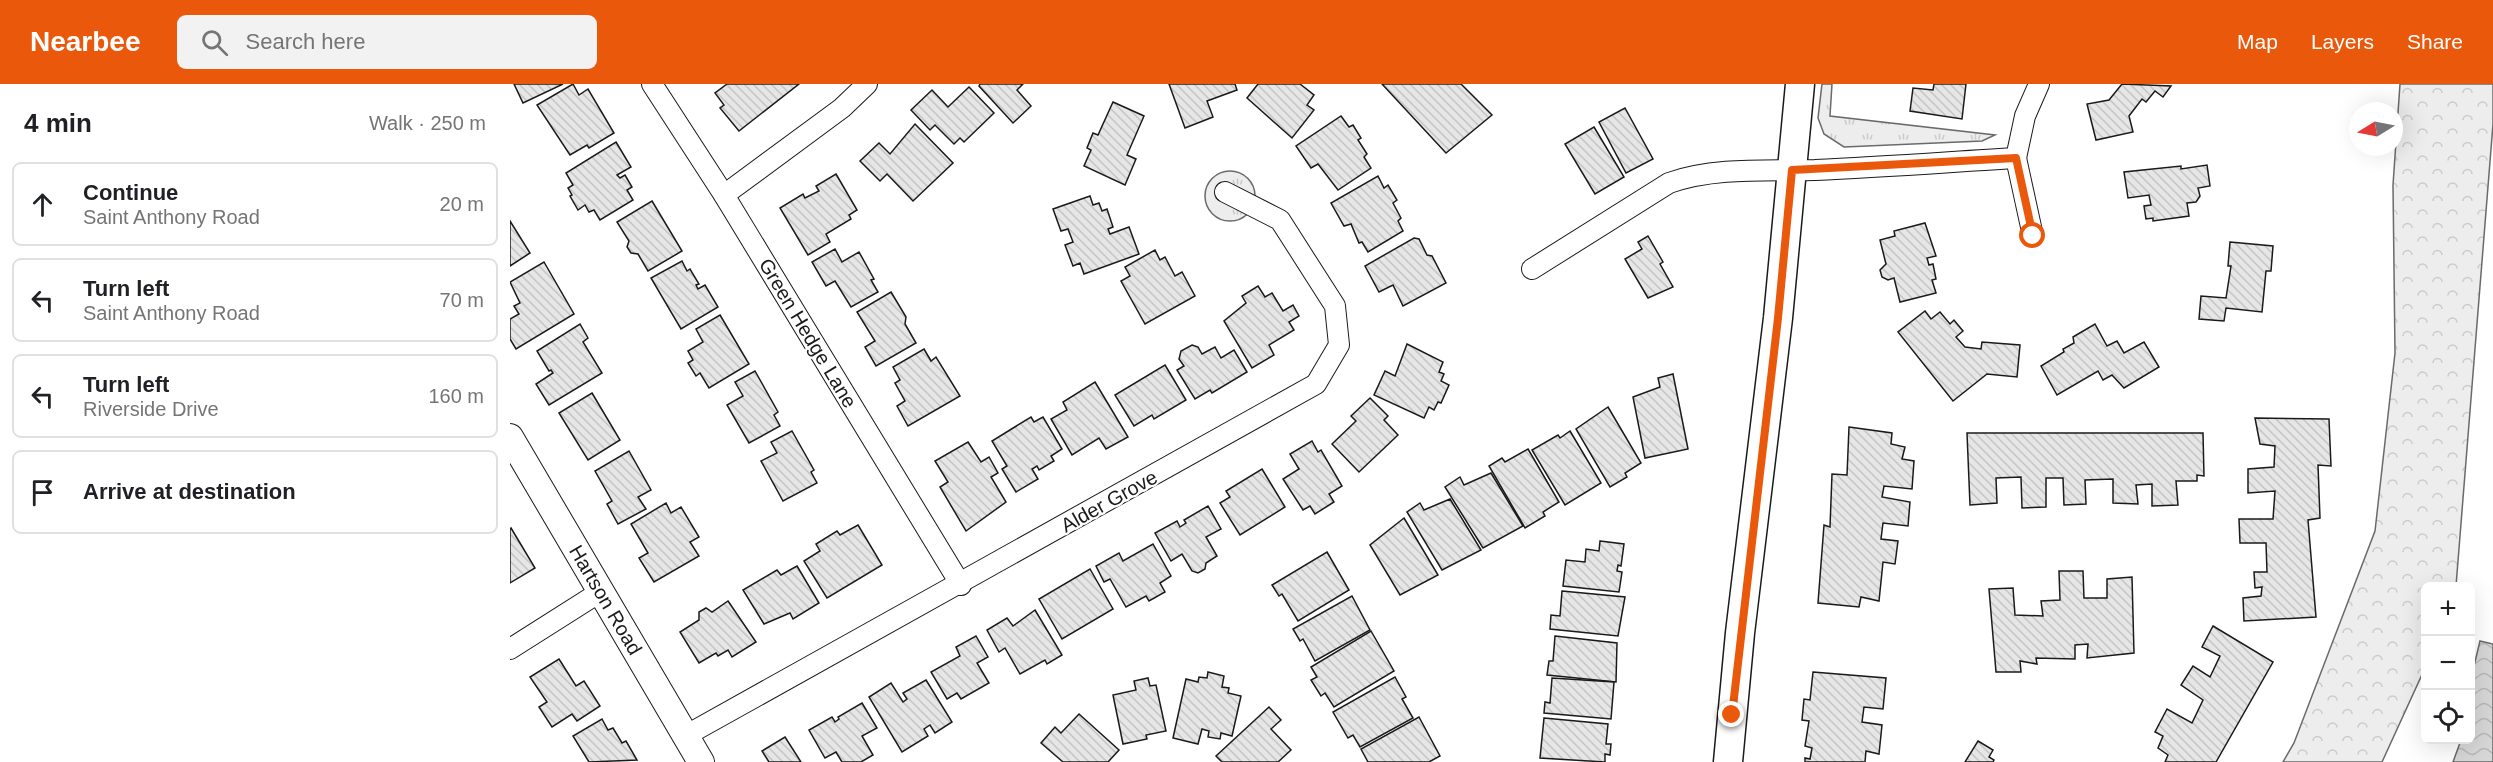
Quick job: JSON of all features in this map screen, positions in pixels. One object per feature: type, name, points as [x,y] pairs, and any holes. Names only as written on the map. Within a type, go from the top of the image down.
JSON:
[{"type":"main road","points":[[1728,762],[1741,623],[1778,318],[1800,84]]},
{"type":"street","name":"Green Hedge Lane","points":[[652,84],[724,195],[961,585]]},
{"type":"street","points":[[724,195],[842,108],[867,84]]},
{"type":"street","points":[[2033,236],[2016,158],[2025,116],[2039,84]]},
{"type":"street","points":[[1532,269],[1669,183],[1687,177],[2016,158]]},
{"type":"street","name":"Alder Grove","points":[[685,736],[961,585],[1316,384],[1339,345],[1335,306],[1280,220],[1225,192]]},
{"type":"street","name":"Hartson Road","points":[[510,437],[701,762]]},
{"type":"street","points":[[510,648],[600,592]]},
{"type":"green space","points":[[1822,84],[1832,84],[1830,116],[1995,135],[1982,141],[1844,147],[1824,134],[1818,118]]},
{"type":"green space","points":[[2400,84],[2493,84],[2493,124],[2456,582],[2421,582],[2421,677],[2382,762],[2283,762],[2294,743],[2375,531],[2395,353],[2393,185],[2395,156],[2403,156],[2403,102],[2399,102]]},
{"type":"green space","points":[[1235,171],[1248,178],[1254,186],[1254,206],[1248,214],[1240,220],[1225,221],[1212,214],[1206,206],[1205,191],[1212,178],[1220,172]]},
{"type":"water","points":[[2480,641],[2493,644],[2493,762],[2453,762],[2460,744],[2475,744],[2475,662]]},
{"type":"building","points":[[514,84],[563,84],[523,103]]},
{"type":"building","points":[[573,84],[579,95],[588,89],[614,133],[589,148],[587,145],[570,155],[537,105]]},
{"type":"building","points":[[727,84],[799,84],[739,131],[720,108],[724,105],[715,93]]},
{"type":"building","points":[[980,84],[1023,84],[1017,90],[1031,106],[1013,123],[979,86]]},
{"type":"building","points":[[1169,84],[1235,84],[1237,90],[1207,101],[1213,117],[1185,128]]},
{"type":"building","points":[[1258,84],[1300,84],[1314,95],[1307,105],[1314,110],[1292,138],[1247,98]]},
{"type":"building","points":[[1382,84],[1461,84],[1492,115],[1446,153]]},
{"type":"building","points":[[1934,84],[1966,84],[1962,119],[1910,111],[1913,88],[1933,90]]},
{"type":"building","points":[[2122,84],[2171,86],[2163,97],[2155,91],[2146,102],[2142,99],[2129,116],[2133,132],[2096,140],[2087,104],[2109,100]]},
{"type":"building","points":[[969,87],[994,113],[964,142],[960,138],[954,144],[935,125],[930,130],[911,110],[932,90],[948,107]]},
{"type":"building","points":[[1113,102],[1144,116],[1127,155],[1136,159],[1125,185],[1084,166],[1091,150],[1087,148],[1093,133],[1098,135]]},
{"type":"building","points":[[1625,108],[1653,159],[1626,173],[1599,122]]},
{"type":"building","points":[[1341,116],[1349,127],[1353,125],[1361,138],[1358,140],[1367,154],[1364,157],[1371,168],[1338,190],[1318,164],[1311,168],[1296,146]]},
{"type":"building","points":[[915,124],[953,163],[913,201],[887,174],[880,181],[860,161],[879,143],[890,154]]},
{"type":"building","points":[[1594,127],[1624,177],[1595,194],[1565,144]]},
{"type":"building","points":[[616,142],[631,167],[617,175],[620,178],[625,175],[632,187],[627,190],[633,200],[600,220],[594,210],[589,212],[585,205],[578,210],[570,196],[572,195],[568,188],[573,185],[566,173]]},
{"type":"building","points":[[2207,165],[2210,186],[2198,188],[2200,196],[2196,202],[2187,203],[2189,216],[2153,221],[2153,218],[2146,219],[2144,206],[2151,205],[2149,195],[2128,198],[2124,172],[2181,166],[2181,169]]},
{"type":"building","points":[[836,174],[857,210],[849,215],[851,219],[826,234],[830,242],[808,255],[780,208],[803,194],[805,198],[819,191],[816,186]]},
{"type":"building","points":[[1378,176],[1384,188],[1388,185],[1397,200],[1393,203],[1401,218],[1398,221],[1403,231],[1368,252],[1362,242],[1359,243],[1351,224],[1344,226],[1331,203]]},
{"type":"building","points":[[1090,196],[1093,205],[1099,203],[1102,211],[1107,209],[1113,227],[1108,229],[1110,234],[1129,227],[1139,254],[1084,274],[1080,263],[1073,266],[1065,245],[1073,242],[1068,229],[1061,231],[1053,209]]},
{"type":"building","points":[[652,201],[682,251],[648,271],[638,254],[631,253],[627,247],[629,241],[617,222]]},
{"type":"building","points":[[510,221],[530,253],[510,266]]},
{"type":"building","points":[[1925,223],[1936,256],[1927,258],[1929,265],[1933,264],[1936,279],[1932,280],[1936,293],[1900,302],[1894,278],[1888,280],[1882,277],[1880,270],[1886,264],[1880,240],[1895,236],[1894,231]]},
{"type":"building","points":[[1648,236],[1663,262],[1660,264],[1673,287],[1648,298],[1625,259],[1642,249],[1638,242]]},
{"type":"building","points":[[1414,238],[1419,239],[1427,255],[1432,256],[1446,283],[1403,306],[1393,285],[1379,292],[1365,266]]},
{"type":"building","points":[[2230,242],[2273,246],[2271,271],[2266,271],[2262,312],[2226,308],[2224,321],[2199,319],[2201,296],[2226,298],[2231,266],[2228,266]]},
{"type":"building","points":[[835,249],[842,262],[859,252],[874,279],[871,280],[878,292],[851,307],[835,281],[826,286],[812,262]]},
{"type":"building","points":[[1155,250],[1160,260],[1165,257],[1175,276],[1182,272],[1195,296],[1145,324],[1121,281],[1130,276],[1125,267]]},
{"type":"building","points":[[682,261],[687,271],[690,269],[699,284],[696,285],[698,289],[705,285],[718,307],[681,329],[651,278]]},
{"type":"building","points":[[544,262],[574,314],[516,349],[510,339],[510,319],[519,314],[514,306],[520,303],[510,282]]},
{"type":"building","points":[[1258,286],[1265,297],[1272,293],[1283,311],[1293,305],[1299,316],[1289,322],[1294,330],[1269,345],[1274,355],[1252,368],[1224,321],[1246,303],[1242,296]]},
{"type":"building","points":[[891,292],[906,317],[905,324],[916,343],[876,366],[865,347],[875,341],[857,312]]},
{"type":"building","points":[[1925,311],[1931,319],[1940,312],[1950,324],[1954,320],[1963,331],[1956,337],[1965,347],[1981,349],[1982,342],[2020,345],[2017,377],[1987,374],[1953,401],[1898,332]]},
{"type":"building","points":[[720,315],[749,364],[709,388],[700,373],[696,376],[688,363],[693,360],[688,351],[703,342],[696,329]]},
{"type":"building","points":[[580,324],[588,338],[583,342],[602,373],[549,405],[536,384],[553,373],[549,371],[537,351]]},
{"type":"building","points":[[2095,324],[2107,346],[2117,341],[2124,353],[2144,342],[2159,367],[2124,388],[2112,375],[2103,380],[2098,371],[2057,395],[2041,366],[2074,343],[2073,337]]},
{"type":"building","points":[[1407,344],[1443,362],[1439,372],[1444,374],[1441,381],[1449,385],[1441,403],[1438,402],[1434,410],[1429,407],[1424,418],[1374,395],[1385,371],[1395,376]]},
{"type":"building","points":[[1192,345],[1198,347],[1202,354],[1215,347],[1221,358],[1234,350],[1247,372],[1212,393],[1210,390],[1195,399],[1177,370],[1184,366],[1179,359],[1181,351]]},
{"type":"building","points":[[924,349],[931,361],[936,357],[960,396],[908,426],[897,406],[905,401],[895,383],[900,380],[893,367]]},
{"type":"building","points":[[1165,365],[1186,400],[1154,419],[1152,415],[1134,426],[1115,395]]},
{"type":"building","points":[[755,371],[778,412],[774,415],[780,426],[749,443],[727,405],[743,396],[735,382]]},
{"type":"building","points":[[1673,374],[1688,449],[1645,458],[1633,397],[1660,387],[1658,378]]},
{"type":"building","points":[[1095,382],[1128,437],[1106,449],[1099,438],[1072,455],[1051,419],[1067,410],[1063,402]]},
{"type":"building","points":[[592,393],[620,440],[588,460],[559,413]]},
{"type":"building","points":[[1370,398],[1388,416],[1384,420],[1398,435],[1359,472],[1332,444],[1356,421],[1351,416]]},
{"type":"building","points":[[1608,407],[1641,463],[1625,473],[1627,477],[1610,487],[1576,429]]},
{"type":"building","points":[[1031,417],[1034,422],[1043,417],[1062,449],[1051,456],[1054,461],[1039,470],[1037,466],[1032,469],[1038,479],[1016,492],[1002,469],[1007,466],[992,441]]},
{"type":"building","points":[[2255,418],[2329,419],[2331,466],[2318,465],[2320,518],[2308,520],[2316,617],[2244,621],[2243,598],[2261,596],[2262,587],[2255,588],[2254,572],[2267,572],[2266,543],[2240,543],[2239,519],[2273,519],[2275,491],[2248,493],[2248,469],[2274,467],[2275,446],[2260,444]]},
{"type":"building","points":[[1849,427],[1892,433],[1891,444],[1905,447],[1902,459],[1914,461],[1912,489],[1884,486],[1882,497],[1910,502],[1908,526],[1883,523],[1881,539],[1898,541],[1895,564],[1883,562],[1879,601],[1861,597],[1859,607],[1818,603],[1824,525],[1830,527],[1832,474],[1847,475]]},
{"type":"building","points":[[792,431],[814,470],[811,472],[817,483],[783,501],[761,461],[777,453],[771,442]]},
{"type":"building","points":[[1570,431],[1601,483],[1565,505],[1532,450]]},
{"type":"building","points":[[1967,433],[2203,433],[2204,476],[2197,475],[2197,481],[2176,481],[2178,505],[2152,506],[2152,484],[2136,485],[2138,504],[2113,503],[2113,479],[2085,480],[2086,504],[2064,505],[2063,478],[2046,478],[2046,507],[2022,508],[2021,477],[1996,478],[1997,503],[1970,505]]},
{"type":"building","points":[[1312,441],[1318,452],[1321,450],[1342,486],[1329,494],[1334,502],[1315,514],[1310,506],[1303,510],[1283,479],[1299,469],[1290,454]]},
{"type":"building","points":[[968,442],[981,462],[989,457],[998,473],[991,477],[1006,502],[966,531],[940,487],[948,482],[935,461]]},
{"type":"building","points":[[1528,449],[1559,502],[1543,512],[1545,516],[1525,528],[1489,466],[1502,458],[1505,462]]},
{"type":"building","points":[[629,451],[651,490],[638,497],[646,509],[618,524],[607,504],[612,501],[595,471]]},
{"type":"building","points":[[1262,469],[1285,507],[1240,535],[1220,503],[1230,497],[1226,491]]},
{"type":"building","points":[[1491,473],[1523,526],[1483,548],[1445,487],[1460,477],[1464,485]]},
{"type":"building","points":[[1450,499],[1481,550],[1442,570],[1407,512],[1420,503],[1424,510]]},
{"type":"building","points":[[666,503],[671,513],[681,507],[699,537],[690,542],[699,556],[654,582],[639,558],[648,553],[631,524]]},
{"type":"building","points":[[1208,506],[1221,529],[1206,537],[1217,556],[1206,563],[1205,569],[1198,573],[1192,571],[1182,554],[1171,561],[1155,533],[1177,521],[1180,527],[1186,523],[1184,520]]},
{"type":"building","points":[[1404,518],[1438,575],[1400,595],[1370,545]]},
{"type":"building","points":[[858,525],[882,565],[827,598],[804,561],[820,551],[816,544],[837,531],[840,535]]},
{"type":"building","points":[[510,529],[535,568],[510,583]]},
{"type":"building","points":[[1600,541],[1624,544],[1621,566],[1618,565],[1617,571],[1622,572],[1619,592],[1563,586],[1566,560],[1585,562],[1586,549],[1599,551]]},
{"type":"building","points":[[1153,544],[1171,576],[1160,583],[1165,592],[1149,601],[1146,596],[1126,607],[1110,579],[1104,582],[1096,566],[1119,553],[1123,561]]},
{"type":"building","points":[[1327,552],[1349,590],[1298,621],[1282,594],[1279,596],[1272,585]]},
{"type":"building","points":[[797,566],[819,603],[793,619],[790,613],[764,624],[743,590],[777,570],[781,575]]},
{"type":"building","points":[[1090,569],[1113,609],[1062,639],[1039,599]]},
{"type":"building","points":[[2059,571],[2083,571],[2084,598],[2107,598],[2107,579],[2132,577],[2134,653],[2087,658],[2088,644],[2075,645],[2075,659],[2036,658],[2037,664],[2020,661],[2021,672],[1996,672],[1989,589],[2013,588],[2015,615],[2043,616],[2041,601],[2060,600]]},
{"type":"building","points":[[1562,591],[1625,597],[1618,636],[1550,629],[1551,615],[1560,616]]},
{"type":"building","points":[[1352,596],[1370,630],[1315,661],[1303,639],[1300,641],[1293,629]]},
{"type":"building","points":[[728,601],[756,642],[732,657],[728,650],[718,656],[716,653],[699,663],[680,632],[699,620],[699,612],[706,608],[712,612]]},
{"type":"building","points":[[1035,610],[1062,655],[1047,664],[1045,660],[1020,674],[1005,648],[999,652],[987,630],[1007,618],[1013,626]]},
{"type":"building","points":[[2213,626],[2273,662],[2216,762],[2165,762],[2168,755],[2158,748],[2163,736],[2155,732],[2167,709],[2192,723],[2203,700],[2181,685],[2193,666],[2210,677],[2220,656],[2202,647]]},
{"type":"building","points":[[1371,631],[1394,671],[1334,707],[1325,693],[1321,696],[1311,680],[1317,677],[1311,667]]},
{"type":"building","points":[[976,636],[988,657],[977,663],[989,683],[961,699],[957,693],[947,699],[931,672],[960,656],[956,647]]},
{"type":"building","points":[[1555,636],[1617,643],[1616,682],[1547,675],[1549,661],[1553,661]]},
{"type":"building","points":[[559,659],[576,686],[584,681],[600,706],[577,721],[572,714],[552,727],[539,707],[547,702],[530,677]]},
{"type":"building","points":[[1208,672],[1224,676],[1222,687],[1229,688],[1228,693],[1241,696],[1232,736],[1221,733],[1220,739],[1208,737],[1209,731],[1202,729],[1198,744],[1173,738],[1186,679],[1198,682],[1199,677],[1207,678]]},
{"type":"building","points":[[1813,672],[1886,678],[1883,709],[1864,707],[1862,722],[1882,725],[1879,754],[1866,751],[1865,762],[1805,762],[1805,758],[1810,759],[1812,748],[1805,746],[1809,721],[1802,720],[1804,699],[1810,700]]},
{"type":"building","points":[[1395,677],[1406,697],[1402,699],[1413,718],[1360,747],[1353,735],[1348,738],[1333,712]]},
{"type":"building","points":[[1148,678],[1150,686],[1156,685],[1166,731],[1146,735],[1147,739],[1123,744],[1113,695],[1136,690],[1134,681]]},
{"type":"building","points":[[1552,678],[1614,682],[1611,719],[1544,713],[1545,702],[1550,703]]},
{"type":"building","points":[[926,680],[952,722],[935,733],[930,725],[924,729],[928,736],[902,752],[869,697],[891,683],[903,702],[907,699],[903,693]]},
{"type":"building","points":[[862,703],[877,728],[862,736],[873,755],[861,762],[842,762],[836,752],[825,758],[809,730],[832,717],[835,722],[839,719],[838,717]]},
{"type":"building","points":[[1269,707],[1281,720],[1271,729],[1291,750],[1278,762],[1222,762],[1216,756]]},
{"type":"building","points":[[1079,714],[1119,750],[1108,762],[1063,762],[1041,743],[1055,727],[1061,733]]},
{"type":"building","points":[[1419,717],[1440,756],[1429,762],[1368,762],[1361,749]]},
{"type":"building","points":[[1544,718],[1608,724],[1606,744],[1611,744],[1610,755],[1605,754],[1605,762],[1540,758]]},
{"type":"building","points":[[602,719],[608,730],[613,728],[622,743],[626,741],[637,760],[589,762],[573,736]]},
{"type":"building","points":[[785,737],[801,762],[769,762],[762,751]]},
{"type":"building","points":[[1978,741],[1993,750],[1989,757],[1994,760],[1993,762],[1965,762]]},
{"type":"route","points":[[1732,715],[1745,584],[1778,318],[1792,170],[2016,158],[2033,236]]}]
